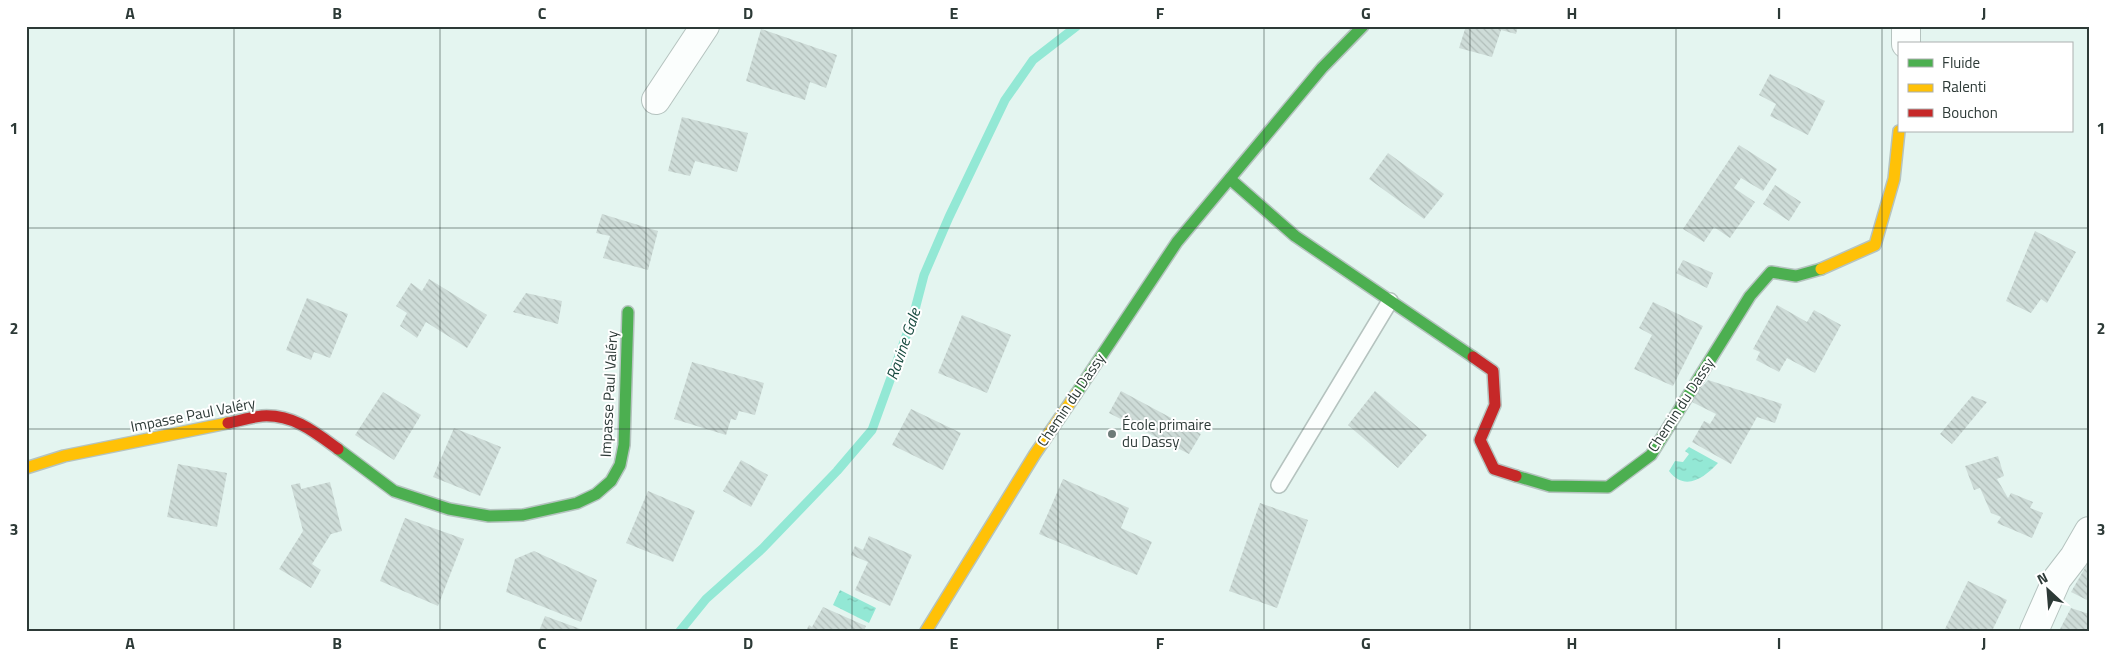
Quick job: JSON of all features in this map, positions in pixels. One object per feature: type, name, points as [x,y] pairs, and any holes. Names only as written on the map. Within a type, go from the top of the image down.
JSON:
[{"type":"street","points":[[656,100],[705,26]]},
{"type":"street","name":"Chemin du Dassy","points":[[926,631],[1034,454],[1177,242],[1322,68],[1363,26]]},
{"type":"street","points":[[1906,26],[1906,42]]},
{"type":"street","name":"Chemin du Dassy","points":[[1230,178],[1295,236],[1493,371],[1495,405],[1480,440],[1494,469],[1550,486],[1608,487],[1651,455],[1750,296],[1771,272],[1796,276],[1830,266],[1875,245],[1894,179],[1899,132]]},
{"type":"street","name":"Impasse Paul Valéry","points":[[26,468],[64,456],[262,416],[286,418],[308,427],[394,491],[449,509],[489,516],[523,515],[577,503],[596,494],[611,481],[620,465],[624,445],[628,312]]},
{"type":"street","points":[[2034,631],[2057,578],[2074,557],[2089,530]]},
{"type":"lane","points":[[1279,485],[1390,301]]},
{"type":"water","points":[[1689,447],[1718,463],[1701,478],[1688,482],[1681,481],[1669,471],[1675,461],[1683,462],[1689,454],[1685,451]]},
{"type":"water","points":[[840,590],[876,608],[869,623],[833,605]]},
{"type":"building","points":[[1466,26],[1518,26],[1516,34],[1501,30],[1492,57],[1459,48]]},
{"type":"building","points":[[761,29],[837,55],[826,88],[810,82],[805,100],[746,81]]},
{"type":"building","points":[[1770,74],[1825,101],[1808,135],[1770,116],[1776,104],[1759,95]]},
{"type":"building","points":[[682,117],[748,133],[737,172],[695,161],[690,176],[668,171]]},
{"type":"building","points":[[1739,145],[1777,169],[1763,191],[1741,178],[1734,188],[1755,202],[1730,238],[1714,227],[1704,242],[1683,229]]},
{"type":"building","points":[[1388,153],[1444,194],[1424,219],[1369,179]]},
{"type":"building","points":[[1775,185],[1801,202],[1789,221],[1763,204]]},
{"type":"building","points":[[602,214],[658,231],[648,270],[603,258],[610,236],[596,233]]},
{"type":"building","points":[[2035,231],[2076,252],[2047,303],[2041,299],[2031,313],[2006,301]]},
{"type":"building","points":[[1683,260],[1713,273],[1707,288],[1676,273]]},
{"type":"building","points":[[429,279],[487,315],[467,348],[426,322],[417,338],[400,326],[407,313],[396,306],[411,283],[422,291]]},
{"type":"building","points":[[526,293],[562,301],[558,324],[513,312]]},
{"type":"building","points":[[307,298],[348,314],[330,358],[314,352],[311,360],[286,350]]},
{"type":"building","points":[[1653,302],[1703,326],[1673,386],[1634,369],[1652,335],[1639,328]]},
{"type":"building","points":[[1777,305],[1807,322],[1814,310],[1841,325],[1815,373],[1787,358],[1779,372],[1756,360],[1760,352],[1753,349]]},
{"type":"building","points":[[962,315],[1011,335],[987,393],[938,373]]},
{"type":"building","points":[[692,362],[764,383],[755,415],[739,411],[736,420],[731,419],[726,435],[674,419]]},
{"type":"building","points":[[1708,380],[1782,404],[1775,423],[1757,417],[1731,464],[1692,442],[1704,421],[1710,424],[1716,414],[1690,401]]},
{"type":"building","points":[[1121,391],[1201,434],[1189,454],[1109,413]]},
{"type":"building","points":[[1375,391],[1427,435],[1398,468],[1348,425]]},
{"type":"building","points":[[383,392],[421,415],[394,460],[355,435]]},
{"type":"building","points":[[1972,396],[1987,402],[1952,444],[1940,434]]},
{"type":"building","points":[[911,409],[961,433],[943,470],[892,445]]},
{"type":"building","points":[[454,428],[501,447],[480,496],[433,477]]},
{"type":"building","points":[[1998,456],[2004,476],[1997,479],[2008,498],[2011,493],[2033,502],[2030,508],[2043,513],[2032,538],[1997,523],[2001,517],[1991,513],[1980,488],[1974,490],[1965,466]]},
{"type":"building","points":[[741,460],[768,475],[751,507],[723,491]]},
{"type":"building","points":[[178,464],[227,473],[217,527],[167,517]]},
{"type":"building","points":[[1063,479],[1129,508],[1121,528],[1152,542],[1137,575],[1039,534]]},
{"type":"building","points":[[330,482],[342,531],[331,534],[312,564],[321,570],[311,588],[279,569],[303,531],[291,485],[300,483],[301,489]]},
{"type":"building","points":[[648,491],[695,511],[673,562],[626,543]]},
{"type":"building","points":[[1260,503],[1308,520],[1277,608],[1229,591]]},
{"type":"building","points":[[405,518],[464,539],[438,606],[380,581]]},
{"type":"building","points":[[869,536],[912,555],[890,606],[855,590],[868,562],[851,555],[855,546],[863,550]]},
{"type":"building","points":[[534,551],[597,580],[581,622],[506,592],[515,559]]},
{"type":"building","points":[[2089,561],[2089,601],[2071,592]]},
{"type":"building","points":[[1968,581],[2007,600],[1992,631],[1944,631]]},
{"type":"building","points":[[823,607],[866,626],[864,631],[806,631],[809,625],[812,627]]},
{"type":"building","points":[[2071,608],[2089,614],[2089,631],[2059,631]]},
{"type":"building","points":[[545,616],[586,631],[539,631]]},
{"type":"waterway","name":"Ravine Gale","points":[[680,631],[706,599],[763,548],[837,471],[872,430],[913,317],[924,275],[949,217],[1005,100],[1033,60],[1077,26]]},
{"type":"traffic: fast","points":[[1076,394],[1177,242],[1322,68],[1363,26]]},
{"type":"traffic: fast","points":[[1230,179],[1295,236],[1473,357]]},
{"type":"traffic: fast","points":[[1516,476],[1550,486],[1608,487],[1651,455],[1750,296],[1771,272],[1796,276],[1821,269]]},
{"type":"traffic: fast","points":[[338,449],[394,491],[449,509],[489,516],[523,515],[577,503],[596,494],[611,481],[620,465],[624,445],[628,312]]},
{"type":"traffic: slow","points":[[1821,269],[1875,245],[1894,179],[1899,132]]},
{"type":"traffic: slow","points":[[926,631],[1035,454],[1076,394]]},
{"type":"traffic: slow","points":[[26,468],[64,456],[228,423]]},
{"type":"traffic: jam","points":[[1473,357],[1493,371],[1495,405],[1480,440],[1494,469],[1516,476]]},
{"type":"traffic: jam","points":[[228,423],[262,416],[284,418],[303,425],[338,449]]},
{"type":"place","name":"École primaire du Dassy","points":[[1112,434]]}]
